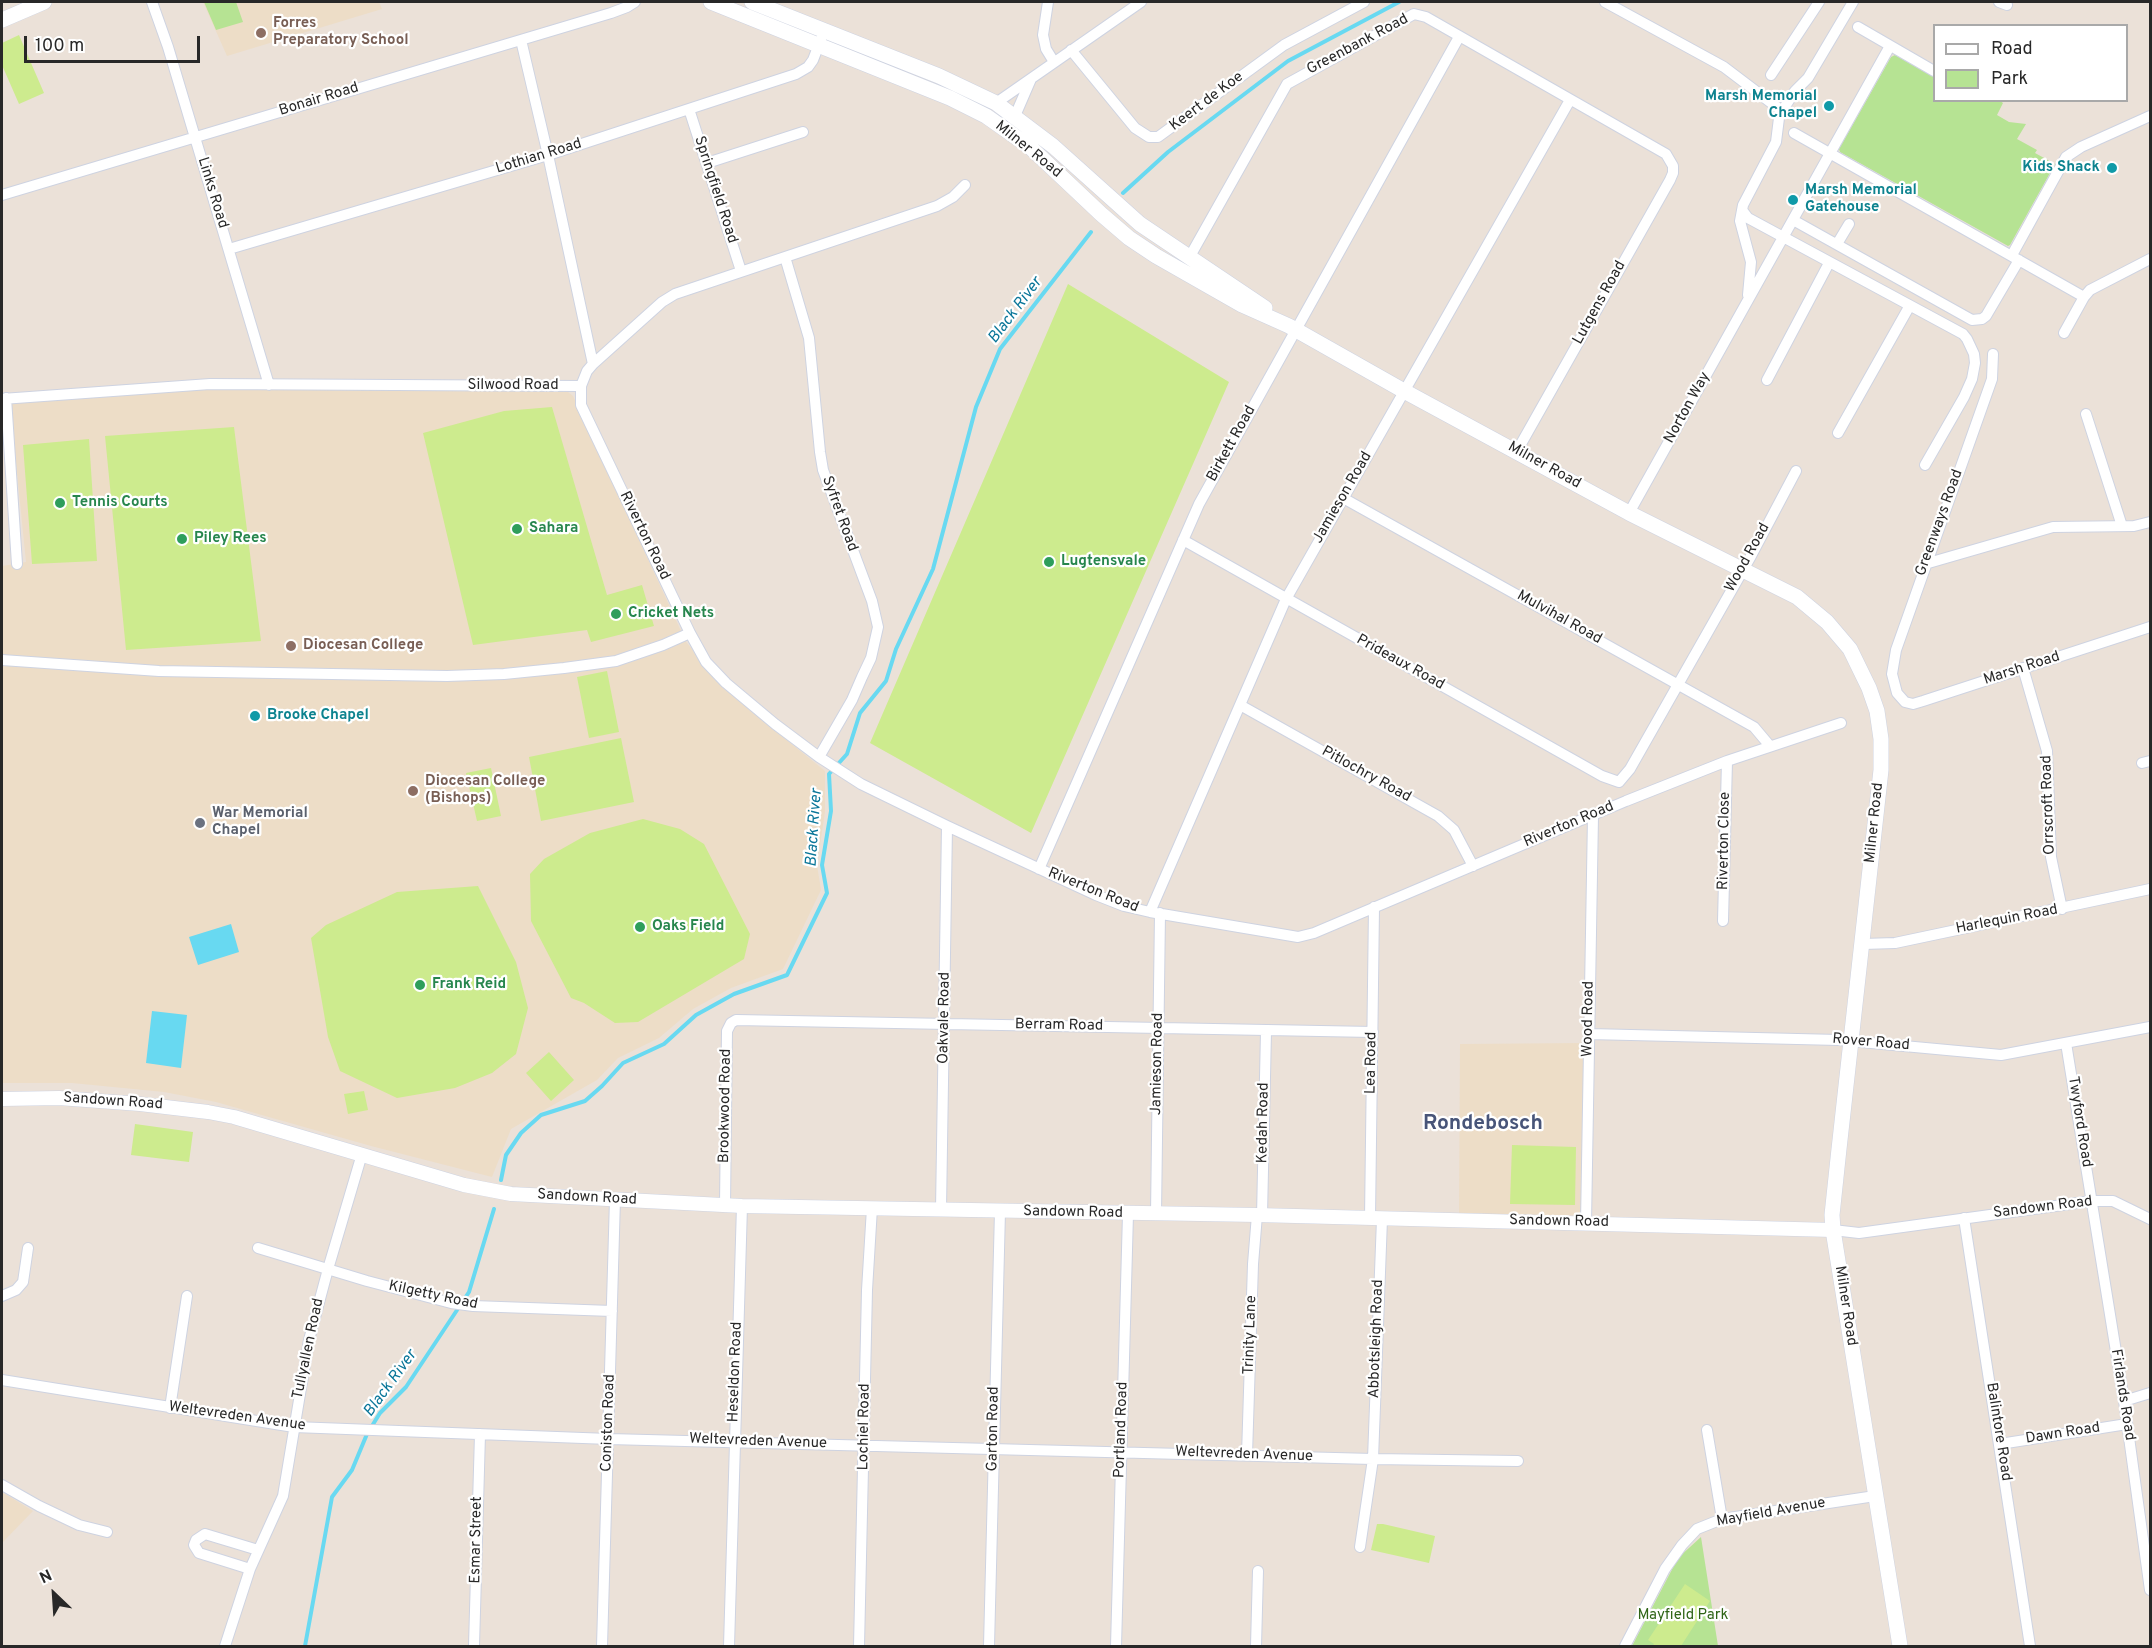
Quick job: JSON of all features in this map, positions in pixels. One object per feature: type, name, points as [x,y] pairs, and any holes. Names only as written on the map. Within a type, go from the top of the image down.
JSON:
[{"type":"main road","points":[[2,20],[44,2]]},
{"type":"main road","name":"Milner Road","points":[[711,2],[950,98],[986,116],[1030,147],[1129,238],[1222,293],[1292,328],[1629,513],[1797,597],[1827,622],[1850,649],[1874,700],[1881,739],[1881,770],[1832,1215],[1900,1647]]},
{"type":"main road","name":"Milner Road","points":[[752,2],[957,84],[996,103],[1053,146],[1140,224],[1249,295],[1292,328]]},
{"type":"street","name":"Links Road","points":[[152,2],[269,385]]},
{"type":"street","name":"Bonair Road","points":[[2,195],[620,10],[635,2]]},
{"type":"street","points":[[1048,2],[1043,35],[1046,49],[1054,62]]},
{"type":"street","points":[[996,103],[1141,2]]},
{"type":"street","name":"Keert de Koe","points":[[1071,50],[1135,128],[1149,137],[1158,137],[1284,45],[1364,2]]},
{"type":"street","points":[[1605,2],[1724,68],[1782,111]]},
{"type":"street","points":[[1771,75],[1819,2]]},
{"type":"street","points":[[1746,304],[1751,281],[1751,262],[1740,221],[1744,199],[1776,142],[1782,111],[1795,91],[1808,78],[1853,2]]},
{"type":"street","name":"Greenbank Road","points":[[1190,258],[1287,84],[1414,14],[1426,17],[1666,154]]},
{"type":"street","points":[[1858,27],[1933,70]]},
{"type":"street","name":"Lothian Road","points":[[229,249],[548,155],[796,74],[808,67],[825,31]]},
{"type":"street","name":"Birkett Road","points":[[1039,869],[1199,504],[1292,328],[1459,37]]},
{"type":"street","points":[[521,40],[593,364]]},
{"type":"street","name":"Norton Way","points":[[1629,513],[1890,46]]},
{"type":"street","points":[[1015,116],[1031,79]]},
{"type":"street","name":"Jamieson Road","points":[[1156,1214],[1159,1028],[1155,913],[1286,599],[1570,100]]},
{"type":"street","name":"Springfield Road","points":[[689,109],[741,271]]},
{"type":"street","points":[[1793,220],[1972,320],[1977,320],[1986,316],[2066,157],[2081,147],[2151,117]]},
{"type":"street","points":[[707,163],[803,132]]},
{"type":"street","points":[[1794,133],[2084,297]]},
{"type":"street","name":"Lutgens Road","points":[[1517,451],[1670,180],[1672,166],[1666,154]]},
{"type":"street","name":"Silwood Road","points":[[4,398],[210,384],[581,386],[587,371],[593,364],[669,297],[937,206],[965,185]]},
{"type":"street","points":[[1742,210],[1748,218],[1783,238],[1963,334],[1972,348],[1975,363],[1972,379],[1925,465]]},
{"type":"street","points":[[1743,231],[1755,222]]},
{"type":"street","points":[[1837,244],[1849,224]]},
{"type":"street","name":"Syfret Road","points":[[786,257],[809,338],[823,470],[872,601],[878,627],[871,658],[821,758]]},
{"type":"street","points":[[2064,333],[2090,290],[2151,259]]},
{"type":"street","points":[[1767,380],[1829,263]]},
{"type":"street","points":[[1838,433],[1909,307]]},
{"type":"street","name":"Greenways Road","points":[[1897,693],[1892,674],[1896,650],[1992,379],[1994,354]]},
{"type":"street","name":"Riverton Road","points":[[581,386],[581,405],[690,633],[706,662],[716,674],[775,724],[851,777],[947,826],[1124,906],[1298,937],[1314,933],[1626,801],[1727,761],[1841,723]]},
{"type":"street","points":[[4,398],[17,564]]},
{"type":"street","points":[[2086,414],[2122,526]]},
{"type":"street","name":"Wood Road","points":[[1618,783],[1630,769],[1796,471]]},
{"type":"street","name":"Mulvihal Road","points":[[1343,498],[1754,727],[1770,746]]},
{"type":"street","points":[[1926,564],[2053,526],[2134,526],[2151,522]]},
{"type":"street","name":"Prideaux Road","points":[[1183,540],[1618,783]]},
{"type":"street","name":"Marsh Road","points":[[1897,693],[1905,702],[1913,704],[2151,627]]},
{"type":"street","points":[[2,660],[159,671],[447,676],[504,674],[616,661],[690,633]]},
{"type":"street","name":"Orrscroft Road","points":[[2023,668],[2048,751],[2051,857],[2062,909]]},
{"type":"street","name":"Pitlochry Road","points":[[1240,705],[1438,816],[1454,831],[1473,866]]},
{"type":"street","name":"Riverton Close","points":[[1723,921],[1727,761]]},
{"type":"street","points":[[1618,783],[1626,801]]},
{"type":"street","name":"Wood Road","points":[[1586,1223],[1593,816]]},
{"type":"street","name":"Oakvale Road","points":[[941,1210],[947,826]]},
{"type":"street","name":"Harlequin Road","points":[[1863,944],[1895,943],[2151,889]]},
{"type":"street","name":"Lea Road","points":[[1374,908],[1376,1219]]},
{"type":"street","name":"Berram Road","points":[[745,1020],[1373,1032]]},
{"type":"street","name":"Brookwood Road","points":[[725,1205],[727,1031],[731,1023],[745,1020]]},
{"type":"street","name":"Rover Road","points":[[1588,1034],[1852,1041],[2001,1055],[2151,1027]]},
{"type":"street","name":"Kedah Road","points":[[1259,1215],[1266,1031]]},
{"type":"street","name":"Twyford Road","points":[[2066,1043],[2092,1201]]},
{"type":"street","name":"Sandown Road","points":[[2,1099],[59,1098],[182,1108],[234,1117],[447,1180],[511,1194],[742,1206],[1259,1215],[1833,1230],[1859,1233],[2092,1201],[2113,1202],[2151,1219]]},
{"type":"street","name":"Tullyallen Road","points":[[225,1647],[250,1569],[283,1496],[309,1340],[362,1154]]},
{"type":"street","name":"Coniston Road","points":[[602,1647],[615,1199]]},
{"type":"street","name":"Firlands Road","points":[[2092,1201],[2127,1424],[2146,1524],[2151,1590]]},
{"type":"street","name":"Heseldon Road","points":[[729,1647],[742,1206]]},
{"type":"street","name":"Lochiel Road","points":[[859,1647],[867,1290],[872,1208]]},
{"type":"street","name":"Garton Road","points":[[989,1647],[1000,1211]]},
{"type":"street","name":"Portland Road","points":[[1116,1647],[1128,1214]]},
{"type":"street","name":"Trinity Lane","points":[[1247,1455],[1253,1264],[1259,1215]]},
{"type":"street","name":"Balintore Road","points":[[1964,1218],[2030,1647]]},
{"type":"street","name":"Abbotsleigh Road","points":[[1360,1547],[1373,1459],[1376,1219]]},
{"type":"street","points":[[2,1296],[16,1290],[23,1282],[28,1248]]},
{"type":"street","name":"Kilgetty Road","points":[[258,1248],[367,1281],[451,1303],[472,1306],[612,1311]]},
{"type":"street","points":[[170,1408],[187,1296]]},
{"type":"street","name":"Weltevreden Avenue","points":[[2,1380],[294,1427],[609,1439],[1518,1461]]},
{"type":"street","points":[[2124,1401],[2151,1393]]},
{"type":"street","name":"Dawn Road","points":[[2000,1444],[2127,1424]]},
{"type":"street","points":[[1707,1430],[1722,1519]]},
{"type":"street","name":"Esmar Street","points":[[474,1647],[480,1434]]},
{"type":"street","points":[[2,1485],[79,1525],[107,1532]]},
{"type":"street","name":"Mayfield Avenue","points":[[1625,1647],[1665,1569],[1697,1529],[1722,1519],[1875,1496]]},
{"type":"street","points":[[250,1569],[199,1553],[195,1545],[196,1540],[200,1535],[205,1534],[258,1550]]},
{"type":"street","points":[[1256,1647],[1258,1571]]},
{"type":"shaded area","name":"Forres Preparatory School","points":[[203,2],[379,2],[382,9],[227,56]]},
{"type":"shaded area","name":"Diocesan College (Bishops)","points":[[204,389],[568,392],[573,396],[686,642],[715,675],[768,725],[825,771],[825,812],[817,865],[821,890],[783,969],[731,988],[693,1009],[659,1038],[618,1058],[597,1080],[511,1129],[492,1177],[371,1146],[216,1102],[164,1092],[72,1083],[2,1083],[2,566],[26,562],[10,403]]},
{"type":"shaded area","points":[[1585,1043],[1581,1211],[1576,1216],[1459,1213],[1460,1044]]},
{"type":"shaded area","points":[[2,1492],[33,1511],[2,1543]]},
{"type":"green space","points":[[204,2],[236,2],[243,22],[216,30]]},
{"type":"green space","points":[[19,35],[44,93],[19,104],[2,65],[2,43]]},
{"type":"green space","points":[[1895,55],[1933,76],[1933,102],[2002,102],[1997,115],[2009,122],[2026,124],[2017,139],[2037,150],[2035,153],[2055,164],[2010,245],[2008,246],[1840,152],[1839,149],[1891,57]]},
{"type":"green space","name":"Lugtensvale","points":[[1068,284],[1229,382],[1031,833],[870,743]]},
{"type":"green space","name":"Sahara","points":[[552,407],[607,595],[642,585],[654,626],[591,642],[587,630],[473,645],[423,433],[504,411]]},
{"type":"green space","name":"Piley Rees","points":[[234,427],[261,641],[126,650],[105,436]]},
{"type":"green space","name":"Tennis Courts","points":[[89,439],[97,561],[32,564],[23,445]]},
{"type":"green space","points":[[607,671],[619,732],[589,738],[577,677]]},
{"type":"green space","points":[[621,738],[634,802],[541,821],[529,757]]},
{"type":"green space","points":[[491,768],[501,816],[477,821],[466,773]]},
{"type":"green space","name":"Oaks Field","points":[[643,819],[680,829],[704,844],[750,934],[744,959],[638,1022],[615,1023],[584,1003],[571,998],[531,921],[530,874],[544,859],[590,833]]},
{"type":"green space","name":"Frank Reid","points":[[478,886],[516,962],[528,1008],[516,1054],[492,1073],[455,1088],[397,1098],[340,1071],[328,1037],[311,938],[326,925],[397,892]]},
{"type":"green space","points":[[549,1052],[574,1080],[551,1101],[526,1073]]},
{"type":"green space","points":[[364,1091],[368,1110],[348,1114],[344,1094]]},
{"type":"green space","points":[[135,1124],[193,1132],[189,1162],[131,1155]]},
{"type":"green space","points":[[1512,1145],[1576,1147],[1575,1205],[1510,1204]]},
{"type":"green space","points":[[1377,1524],[1435,1536],[1429,1563],[1371,1550]]},
{"type":"green space","name":"Mayfield Park","points":[[1701,1537],[1718,1646],[1632,1646],[1678,1558]]},
{"type":"green space","points":[[1685,1584],[1710,1601],[1681,1646],[1653,1646],[1654,1644],[1648,1640]]},
{"type":"water","points":[[231,924],[239,952],[198,965],[189,937]]},
{"type":"water","points":[[152,1011],[187,1015],[181,1068],[146,1063]]},
{"type":"waterway","name":"Black River","points":[[1123,193],[1168,152],[1288,61],[1399,2]]},
{"type":"waterway","name":"Black River","points":[[501,1180],[506,1155],[521,1133],[541,1115],[585,1101],[623,1063],[664,1044],[696,1015],[734,994],[787,975],[827,893],[822,865],[831,811],[829,774],[847,754],[860,713],[886,681],[896,649],[933,569],[976,407],[1000,349],[1091,232]]},
{"type":"waterway","name":"Black River","points":[[305,1646],[332,1497],[352,1470],[367,1434],[380,1413],[406,1387],[469,1292],[494,1209]]},
{"type":"place","name":"Forres Preparatory School","points":[[261,33]]},
{"type":"place","name":"Marsh Memorial Chapel","points":[[1829,106]]},
{"type":"place","name":"Kids Shack","points":[[2112,168]]},
{"type":"place","name":"Marsh Memorial Gatehouse","points":[[1793,200]]},
{"type":"place","name":"Tennis Courts","points":[[60,503]]},
{"type":"place","name":"Sahara","points":[[517,529]]},
{"type":"place","name":"Piley Rees","points":[[182,539]]},
{"type":"place","name":"Lugtensvale","points":[[1049,562]]},
{"type":"place","name":"Cricket Nets","points":[[616,614]]},
{"type":"place","name":"Diocesan College","points":[[291,646]]},
{"type":"place","name":"Brooke Chapel","points":[[255,716]]},
{"type":"place","name":"Diocesan College (Bishops)","points":[[413,791]]},
{"type":"place","name":"War Memorial Chapel","points":[[200,823]]},
{"type":"place","name":"Oaks Field","points":[[640,927]]},
{"type":"place","name":"Frank Reid","points":[[420,985]]},
{"type":"district","name":"Rondebosch","points":[[1483,1125]]}]
